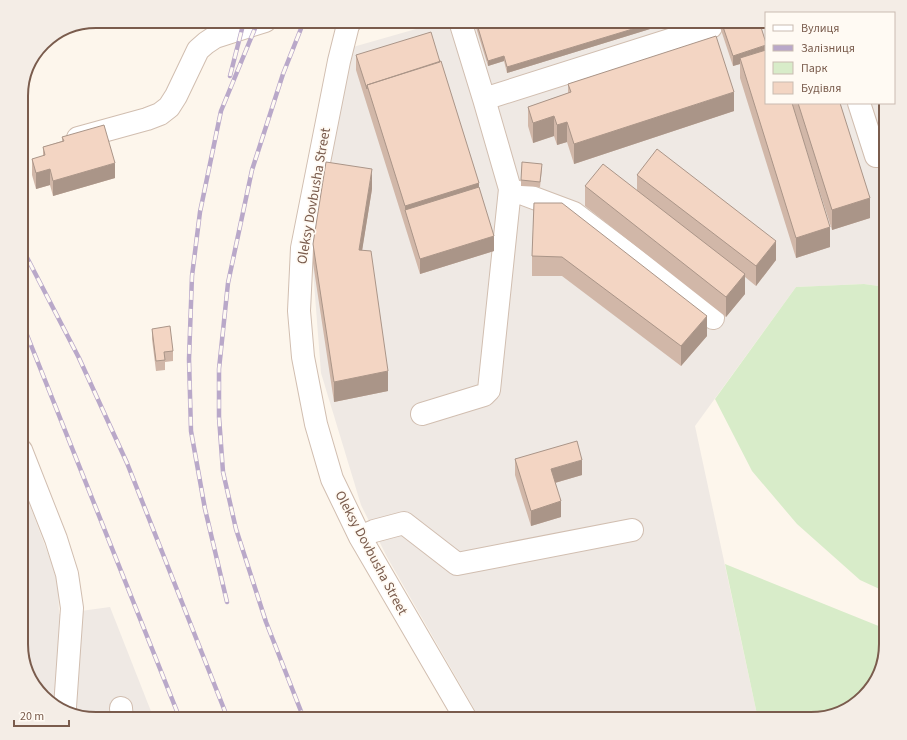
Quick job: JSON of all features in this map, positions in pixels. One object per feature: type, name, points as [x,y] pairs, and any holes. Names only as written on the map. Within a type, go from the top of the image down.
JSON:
[{"type":"street","points":[[59,143],[147,119],[160,114],[169,107],[176,96],[196,54],[206,43],[215,37],[243,28]]},
{"type":"street","name":"Oleksy Dovbusha Street","points":[[347,28],[339,61],[302,248],[299,311],[303,356],[316,424],[332,479],[360,537],[462,712]]},
{"type":"street","points":[[422,414],[484,395],[489,390],[510,188],[462,28]]},
{"type":"street","points":[[484,99],[708,28]]},
{"type":"street","points":[[859,104],[876,156]]},
{"type":"street","points":[[510,188],[574,213],[713,318]]},
{"type":"street","points":[[28,468],[58,546],[67,574],[72,608],[65,704]]},
{"type":"street","points":[[360,537],[374,531],[404,523],[458,564],[632,530]]},
{"type":"shaded area","points":[[420,28],[765,28],[765,104],[879,104],[879,286],[864,284],[796,287],[695,426],[756,712],[476,712],[387,557],[361,505],[321,373],[312,257],[346,49]]},
{"type":"shaded area","points":[[28,501],[58,580],[59,614],[110,607],[151,712],[96,712],[74,708],[62,703],[51,695],[35,674],[30,661],[28,648]]},
{"type":"green space","points":[[864,284],[879,286],[879,589],[860,580],[797,524],[752,471],[715,399],[796,287]]},
{"type":"green space","points":[[725,564],[879,626],[879,644],[875,666],[870,678],[862,689],[852,698],[841,705],[828,710],[811,712],[757,712]]},
{"type":"building","points":[[478,28],[636,28],[507,67],[504,56],[488,61]]},
{"type":"building","points":[[723,28],[761,28],[765,45],[733,56]]},
{"type":"building","points":[[431,32],[440,62],[367,85],[367,89],[356,55]]},
{"type":"building","points":[[716,36],[734,92],[574,144],[567,122],[557,125],[554,116],[533,123],[528,107],[571,92],[568,84]]},
{"type":"building","points":[[765,50],[765,104],[792,104],[830,227],[796,238],[740,58]]},
{"type":"building","points":[[441,61],[479,183],[405,206],[367,85]]},
{"type":"building","points":[[798,104],[840,104],[870,198],[832,210]]},
{"type":"building","points":[[104,125],[115,163],[53,181],[50,169],[36,173],[32,159],[45,155],[43,147],[64,141],[62,137]]},
{"type":"building","points":[[657,149],[776,241],[756,266],[637,175]]},
{"type":"building","points":[[326,162],[372,169],[359,250],[371,251],[388,371],[334,382],[313,244]]},
{"type":"building","points":[[522,162],[542,164],[540,182],[521,180]]},
{"type":"building","points":[[603,164],[745,274],[726,297],[585,186]]},
{"type":"building","points":[[479,187],[494,236],[420,259],[405,210]]},
{"type":"building","points":[[534,203],[562,203],[707,316],[681,346],[562,257],[532,256]]},
{"type":"building","points":[[170,326],[173,351],[164,352],[165,360],[156,361],[152,329]]},
{"type":"building","points":[[577,441],[582,460],[551,469],[561,501],[531,511],[515,459]]},
{"type":"railway","points":[[230,76],[242,28]]},
{"type":"railway","points":[[227,602],[205,509],[191,431],[189,359],[192,276],[200,212],[221,111],[255,28]]},
{"type":"railway","points":[[301,28],[283,74],[252,170],[228,283],[219,369],[219,417],[223,472],[236,529],[266,622],[301,712]]},
{"type":"railway","points":[[28,260],[79,358],[127,463],[225,712]]},
{"type":"railway","points":[[28,338],[177,712]]}]
